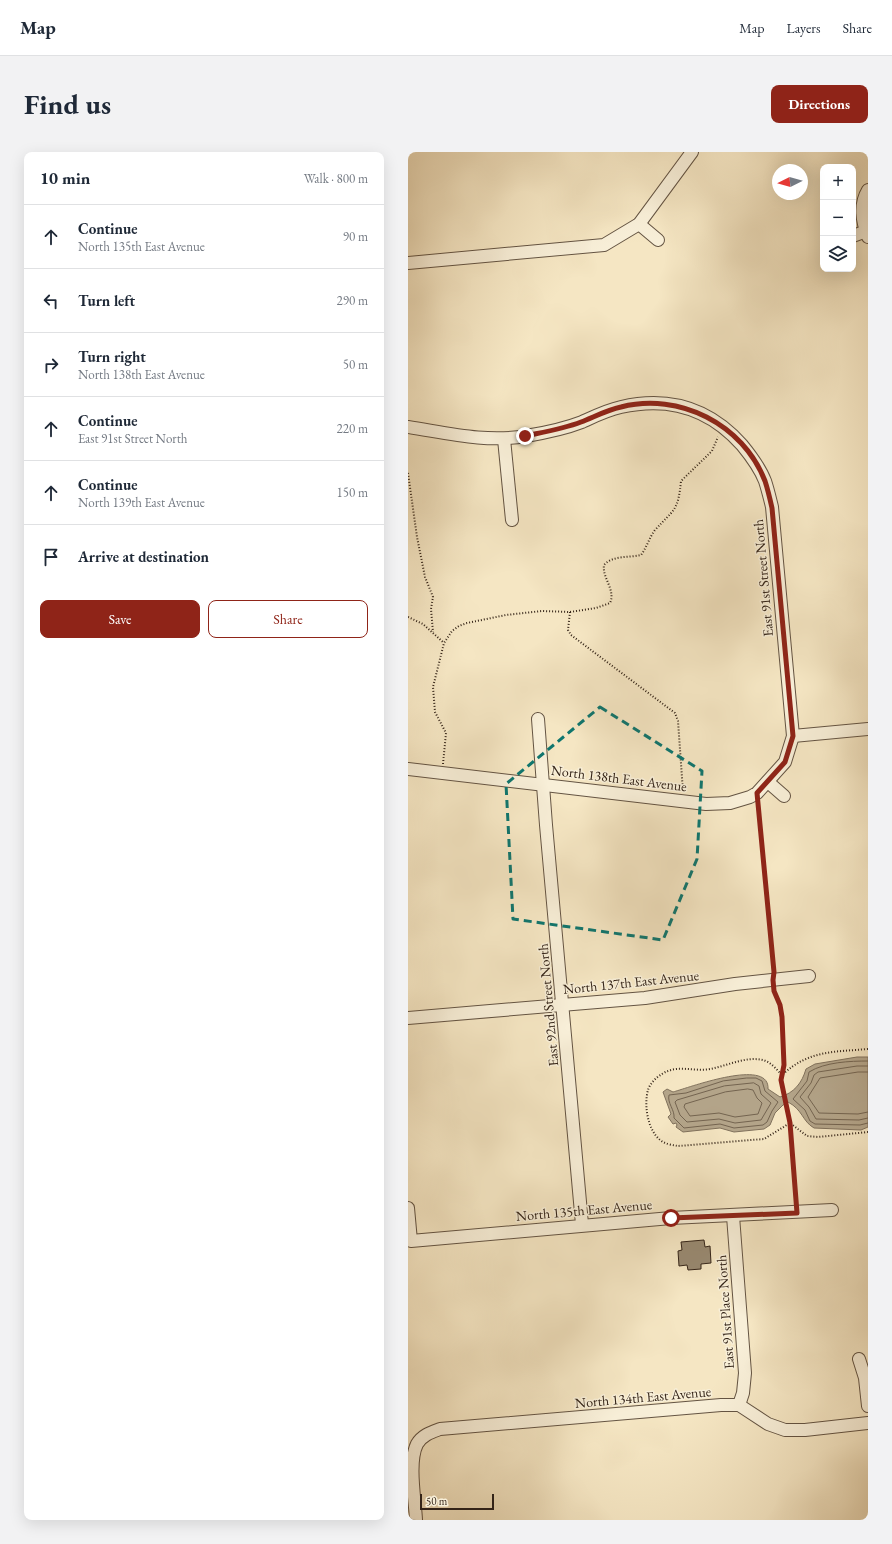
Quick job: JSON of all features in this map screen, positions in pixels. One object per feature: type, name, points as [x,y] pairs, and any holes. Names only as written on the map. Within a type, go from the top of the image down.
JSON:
[{"type":"street","points":[[408,263],[552,251],[604,245],[639,224],[692,152]]},
{"type":"street","points":[[856,236],[867,234],[858,219],[863,198],[868,190]]},
{"type":"street","points":[[639,224],[658,240]]},
{"type":"street","points":[[408,427],[450,434],[504,439],[545,432],[581,422],[621,407],[645,403],[662,404],[689,409],[705,415],[725,427]]},
{"type":"street","name":"East 91st Street North","points":[[725,427],[751,456],[764,480],[772,508],[793,736]]},
{"type":"street","points":[[504,439],[512,520]]},
{"type":"street","name":"East 92nd Street North","points":[[538,719],[542,784],[582,1224]]},
{"type":"street","points":[[793,736],[868,729]]},
{"type":"street","name":"North 138th East Avenue","points":[[408,769],[706,804],[730,803],[750,797],[757,793],[768,782],[785,762],[793,736]]},
{"type":"street","points":[[768,782],[784,796]]},
{"type":"street","name":"North 137th East Avenue","points":[[408,1018],[645,998],[809,976]]},
{"type":"street","name":"North 135th East Avenue","points":[[408,1208],[411,1241],[582,1224],[832,1210]]},
{"type":"street","name":"East 91st Place North","points":[[733,1216],[745,1373],[743,1393],[739,1405]]},
{"type":"street","points":[[859,1359],[866,1378],[868,1406]]},
{"type":"street","points":[[739,1405],[768,1424],[785,1430],[805,1430],[868,1423]]},
{"type":"street","name":"North 134th East Avenue","points":[[416,1520],[412,1466],[413,1451],[417,1442],[428,1434],[440,1429],[708,1406],[739,1405]]},
{"type":"path","points":[[441,774],[447,741],[446,734],[435,712],[433,687],[444,643],[452,631],[467,623],[524,612],[570,612],[596,608],[610,603],[611,592],[604,575],[604,565],[608,561],[614,559],[641,555],[656,530],[675,510],[679,497],[681,481],[712,451],[725,427]]},
{"type":"path","points":[[408,473],[412,513],[425,577],[433,597],[431,609],[433,632]]},
{"type":"path","points":[[570,612],[568,630],[573,636],[675,713],[678,721],[684,801]]},
{"type":"path","points":[[408,617],[423,624],[444,643]]},
{"type":"path","points":[[757,793],[774,972],[773,980],[782,1017],[784,1065],[782,1075],[784,1095],[790,1123],[797,1213]]},
{"type":"path","points":[[782,1075],[806,1058],[817,1054],[868,1049]]},
{"type":"path","points":[[782,1075],[772,1065],[764,1060],[732,1063],[710,1069],[671,1070],[652,1082],[648,1089],[648,1116],[651,1127],[658,1138],[666,1143],[678,1146],[764,1139],[790,1123]]},
{"type":"path","points":[[790,1123],[807,1136],[818,1137],[868,1132]]},
{"type":"highlighted area","points":[[600,707],[702,771],[697,859],[663,940],[513,919],[506,784]]},
{"type":"water","points":[[857,1057],[868,1057],[868,1127],[861,1130],[814,1128],[807,1122],[797,1108],[788,1102],[775,1113],[770,1125],[764,1129],[734,1132],[720,1128],[683,1132],[676,1127],[676,1123],[673,1124],[668,1117],[671,1114],[663,1092],[667,1089],[673,1092],[727,1077],[756,1075],[765,1080],[768,1089],[780,1097],[797,1087],[806,1069],[815,1064]]},
{"type":"building","points":[[704,1240],[705,1247],[710,1246],[711,1263],[701,1264],[701,1269],[688,1270],[687,1265],[679,1266],[678,1251],[682,1250],[681,1242]]},
{"type":"route","points":[[525,436],[581,422],[601,413],[621,407],[656,403],[689,409],[705,415],[729,430],[751,456],[764,480],[772,508],[793,736],[785,762],[757,793],[774,972],[774,991],[780,1005],[782,1017],[784,1065],[781,1080],[790,1123],[797,1213],[671,1218]]}]
